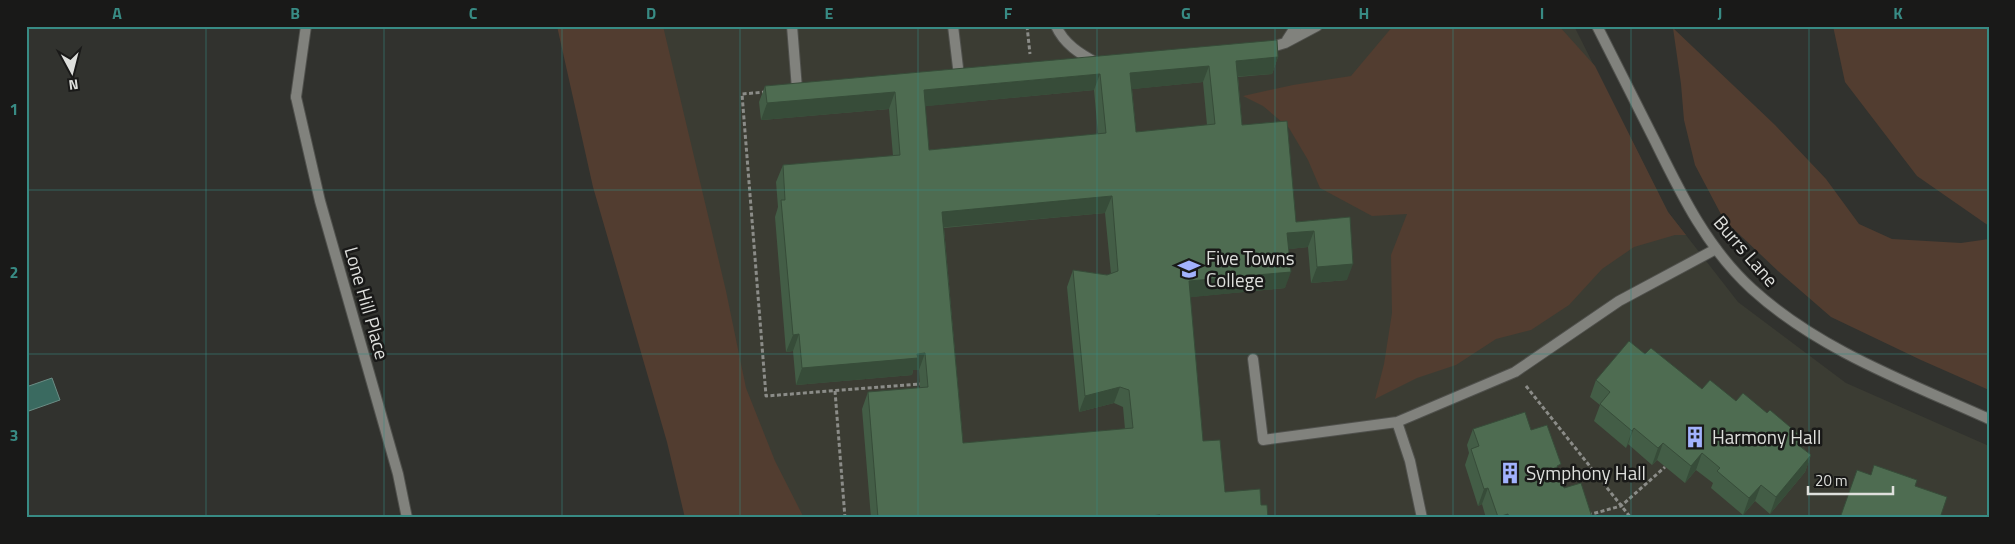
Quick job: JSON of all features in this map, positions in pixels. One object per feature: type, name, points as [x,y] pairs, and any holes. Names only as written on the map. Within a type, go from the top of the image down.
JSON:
[{"type":"street","name":"Lone Hill Place","points":[[306,26],[296,97],[320,202],[398,474],[407,518]]},
{"type":"street","points":[[792,26],[797,90],[816,88]]},
{"type":"street","points":[[953,26],[958,76]]},
{"type":"street","points":[[1056,26],[1060,35],[1079,53],[1103,63],[1079,65]]},
{"type":"street","points":[[1284,43],[1296,26]]},
{"type":"street","points":[[1255,50],[1284,43],[1317,26]]},
{"type":"street","name":"Burrs Lane","points":[[1597,26],[1688,206],[1716,249],[1751,288],[1776,309],[1853,358],[1989,419]]},
{"type":"street","points":[[1253,359],[1263,440],[1397,422],[1515,372],[1619,301],[1716,249]]},
{"type":"street","points":[[1397,422],[1410,461],[1422,518]]},
{"type":"path","points":[[1027,26],[1030,54]]},
{"type":"path","points":[[797,90],[742,94],[766,396],[920,384]]},
{"type":"path","points":[[1515,372],[1631,518]]},
{"type":"path","points":[[835,391],[845,518]]},
{"type":"path","points":[[1580,517],[1621,506],[1665,467]]},
{"type":"shaded area","points":[[557,26],[663,26],[726,291],[746,388],[775,461],[804,518],[685,518],[667,442],[593,187]]},
{"type":"shaded area","name":"Five Towns College","points":[[617,26],[1574,26],[1668,212],[1738,302],[1846,383],[1989,446],[1989,518],[709,518]]},
{"type":"shaded area","points":[[1393,26],[1559,26],[1595,66],[1668,212],[1686,235],[1675,235],[1634,247],[1602,269],[1569,305],[1531,330],[1496,339],[1456,365],[1417,378],[1375,399],[1384,364],[1392,313],[1391,255],[1407,214],[1372,216],[1320,188],[1308,160],[1289,128],[1263,106],[1243,96],[1293,85],[1351,76]]},
{"type":"shaded area","points":[[1833,26],[1989,26],[1989,226],[1917,176],[1845,82]]},
{"type":"shaded area","points":[[1673,28],[1775,125],[1826,179],[1859,224],[1892,239],[1961,243],[1989,239],[1989,390],[1831,317],[1778,271],[1724,220],[1695,165],[1684,120]]},
{"type":"water","points":[[52,378],[60,400],[26,412],[26,387]]},
{"type":"building","name":"Five Towns College","points":[[1277,40],[1278,57],[1236,61],[1242,125],[1287,121],[1296,222],[1350,217],[1353,264],[1317,267],[1314,231],[1287,233],[1291,272],[1189,281],[1203,441],[1220,440],[1225,492],[1260,489],[1261,505],[1267,505],[1268,518],[1161,518],[1160,515],[1129,518],[878,518],[868,392],[928,387],[925,353],[917,354],[918,358],[802,368],[799,334],[793,335],[781,200],[785,200],[783,165],[900,155],[895,92],[767,103],[765,86]],"holes":[[[1209,66],[1215,124],[1136,132],[1130,73]],[[1100,74],[1106,133],[929,150],[924,90]],[[1112,196],[1118,271],[1107,275],[1073,270],[1085,396],[1120,387],[1129,390],[1133,428],[963,443],[942,212]]]},
{"type":"building","name":"Harmony Hall","points":[[1629,341],[1645,354],[1651,348],[1702,389],[1710,380],[1736,401],[1743,393],[1767,413],[1770,410],[1802,437],[1797,444],[1811,455],[1776,497],[1761,485],[1749,498],[1717,471],[1720,468],[1702,453],[1691,466],[1663,443],[1658,448],[1634,428],[1632,431],[1600,404],[1610,392],[1596,380]]},
{"type":"building","name":"Symphony Hall","points":[[1525,412],[1531,430],[1547,425],[1561,464],[1557,466],[1564,488],[1581,483],[1592,517],[1599,515],[1600,518],[1509,518],[1508,514],[1498,517],[1488,488],[1484,489],[1471,449],[1479,446],[1473,429]]},
{"type":"building","points":[[1874,465],[1917,480],[1915,486],[1947,497],[1940,518],[1840,518],[1857,470],[1871,475]]},
{"type":"place","name":"Five Towns College","points":[[1189,269]]},
{"type":"place","name":"Harmony Hall","points":[[1695,437]]},
{"type":"place","name":"Symphony Hall","points":[[1510,473]]}]
